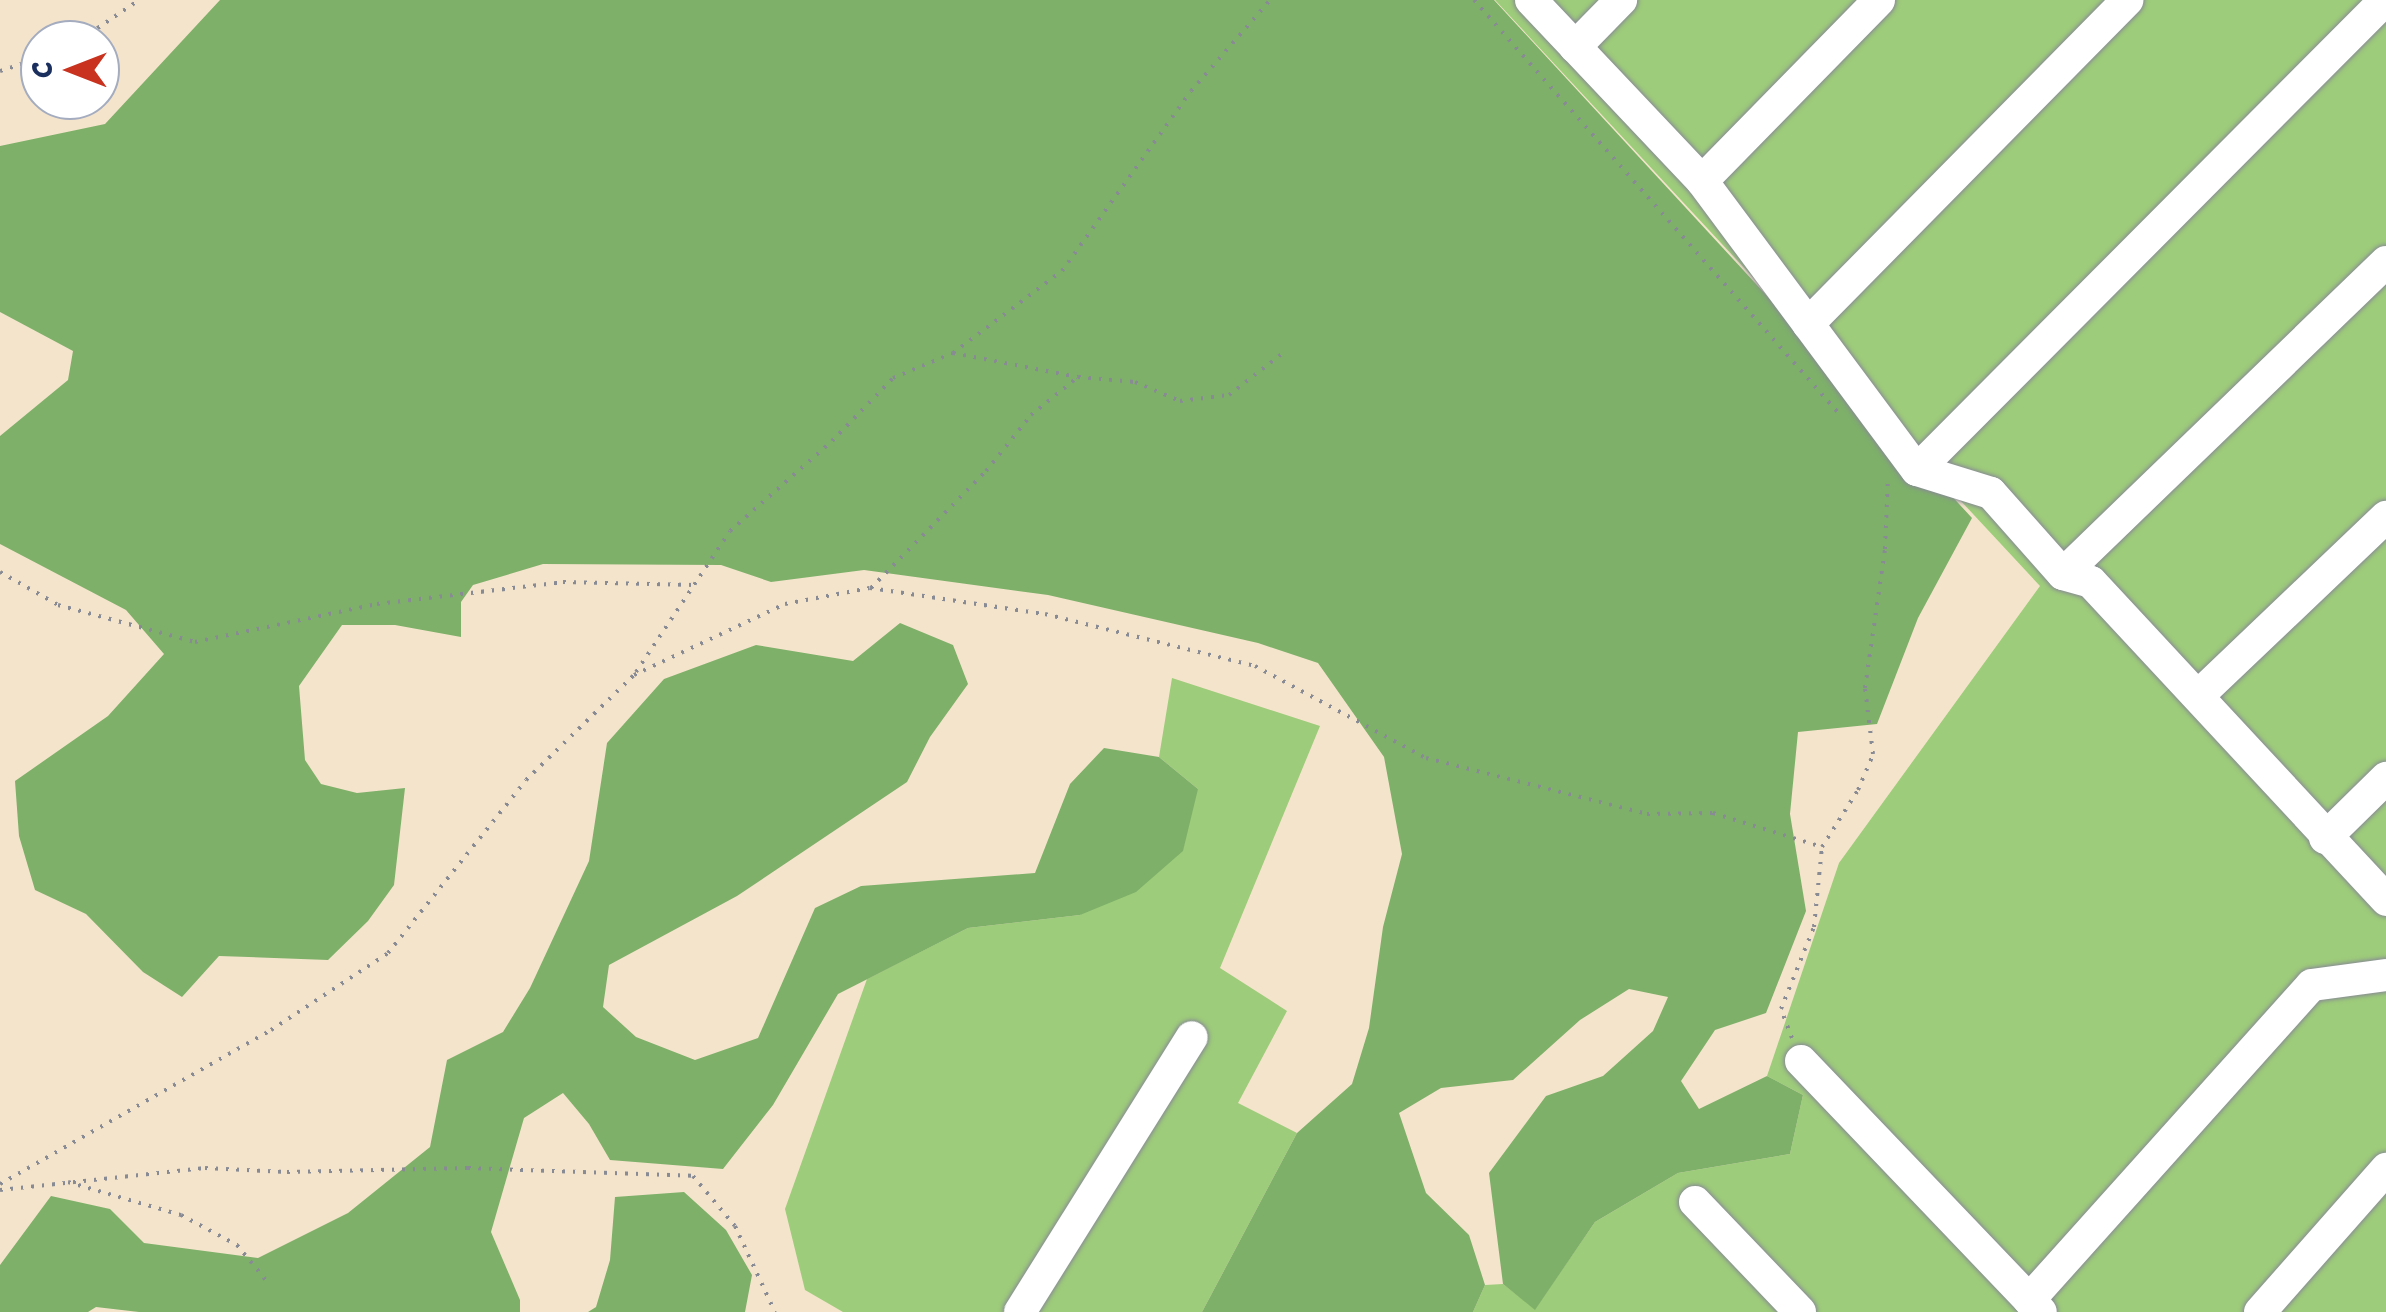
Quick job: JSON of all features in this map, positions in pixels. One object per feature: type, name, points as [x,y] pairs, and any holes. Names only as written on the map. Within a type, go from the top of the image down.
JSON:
[{"type":"lane","points":[[1532,0],[1702,181],[1808,324],[1903,466],[1991,494],[2063,574],[2091,582],[2386,900]]},
{"type":"lane","points":[[1574,47],[1621,0]]},
{"type":"lane","points":[[1702,181],[1878,0]]},
{"type":"lane","points":[[1808,324],[2128,0]]},
{"type":"lane","points":[[1903,466],[2385,0]]},
{"type":"lane","points":[[2063,574],[2386,262]]},
{"type":"lane","points":[[2198,696],[2386,517]]},
{"type":"lane","points":[[2325,838],[2386,778]]},
{"type":"lane","points":[[1801,1061],[2035,1306],[2312,985],[2386,975]]},
{"type":"lane","points":[[1020,1312],[1192,1036]]},
{"type":"lane","points":[[2260,1312],[2386,1169]]},
{"type":"lane","points":[[1696,1202],[1800,1312]]},
{"type":"path","points":[[110,20],[139,0]]},
{"type":"path","points":[[0,1187],[271,1030],[388,953],[526,780],[634,675],[730,531],[832,441],[893,378],[953,353],[1062,270],[1191,91],[1270,0]]},
{"type":"path","points":[[1474,0],[1846,421]]},
{"type":"path","points":[[953,353],[1078,377],[1135,382],[1180,401],[1229,395],[1283,353]]},
{"type":"path","points":[[870,588],[986,471],[1031,415],[1078,377]]},
{"type":"path","points":[[1801,1061],[1781,1009],[1814,927],[1822,847],[1858,790],[1873,754],[1865,688],[1885,549],[1903,466]]},
{"type":"path","points":[[0,572],[58,605],[195,642],[377,604],[563,582],[695,585]]},
{"type":"path","points":[[634,675],[786,604],[870,588],[1045,614],[1255,666],[1426,758],[1647,814],[1713,812],[1822,847]]},
{"type":"path","points":[[0,1187],[205,1168],[287,1172],[468,1168],[692,1176],[735,1226],[776,1312]]},
{"type":"path","points":[[64,1180],[181,1215],[237,1245],[269,1284]]},
{"type":"green space","points":[[220,0],[1494,0],[1972,518],[1918,618],[1877,724],[1798,732],[1790,814],[1806,911],[1766,1013],[1715,1030],[1681,1081],[1699,1109],[1767,1076],[1803,1095],[1790,1154],[1678,1173],[1595,1222],[1535,1310],[1503,1284],[1489,1173],[1546,1096],[1603,1076],[1653,1031],[1668,997],[1629,989],[1580,1020],[1513,1080],[1441,1088],[1399,1113],[1426,1193],[1469,1235],[1485,1285],[1473,1312],[1202,1312],[1297,1133],[1352,1084],[1369,1028],[1383,927],[1402,854],[1384,757],[1318,663],[1258,643],[1048,595],[864,570],[771,582],[721,565],[543,564],[473,585],[461,602],[461,637],[395,625],[342,625],[299,686],[305,760],[321,784],[357,793],[405,788],[394,885],[368,921],[328,960],[219,956],[182,997],[143,972],[86,914],[35,890],[19,836],[15,781],[108,716],[164,654],[126,610],[0,544],[0,436],[68,380],[73,351],[0,312],[0,146],[120,120],[120,108]]},
{"type":"green space","points":[[1495,0],[2386,0],[2386,1312],[1473,1312],[1485,1285],[1503,1284],[1535,1309],[1595,1222],[1678,1173],[1790,1154],[1803,1095],[1767,1076],[1839,863],[2040,586]]},
{"type":"green space","points":[[900,623],[953,645],[968,684],[930,737],[907,782],[737,896],[609,965],[603,1007],[636,1037],[695,1060],[758,1038],[815,908],[861,886],[1035,873],[1070,784],[1104,748],[1159,757],[1198,789],[1183,851],[1136,892],[1080,915],[968,928],[838,994],[773,1105],[723,1169],[610,1160],[589,1124],[563,1093],[524,1118],[491,1232],[520,1300],[520,1312],[139,1312],[96,1307],[88,1312],[0,1312],[0,1265],[51,1196],[110,1209],[144,1243],[258,1258],[348,1213],[430,1147],[447,1060],[503,1032],[530,988],[589,861],[607,743],[664,679],[756,645],[853,661]]},
{"type":"green space","points":[[1172,678],[1320,726],[1220,968],[1287,1011],[1238,1103],[1297,1133],[1202,1312],[843,1312],[805,1290],[785,1209],[867,979],[968,928],[1080,915],[1198,789],[1159,757]]},
{"type":"green space","points":[[684,1192],[726,1230],[752,1275],[745,1312],[588,1312],[596,1307],[610,1260],[615,1197]]}]
